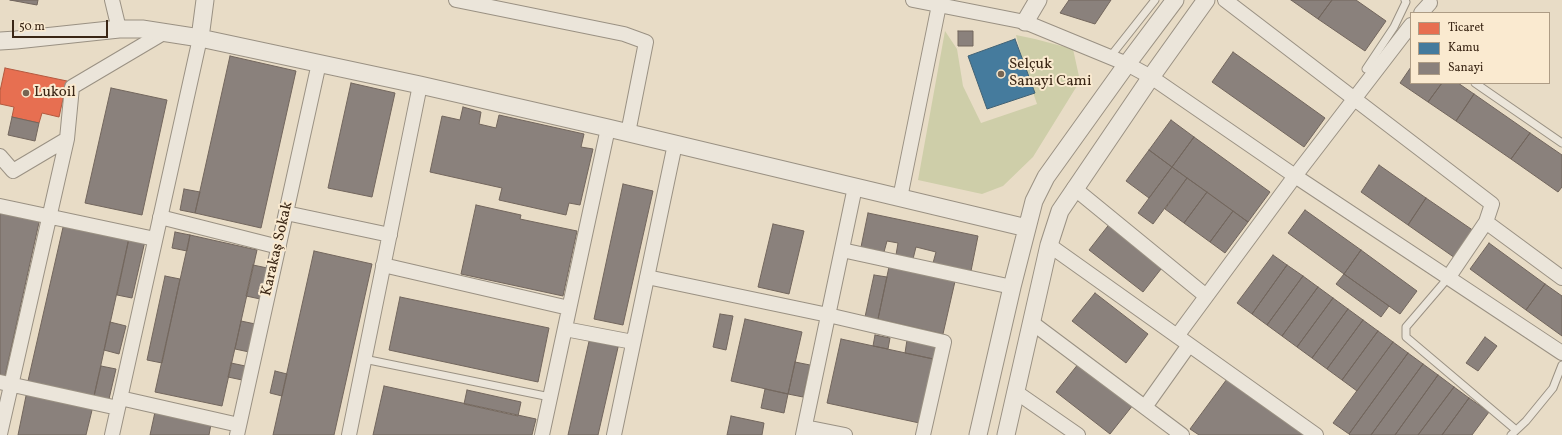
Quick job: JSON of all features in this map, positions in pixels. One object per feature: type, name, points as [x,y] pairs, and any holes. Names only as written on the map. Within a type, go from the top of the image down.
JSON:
[{"type":"street","points":[[112,0],[119,28]]},
{"type":"street","points":[[112,435],[200,38],[205,0]]},
{"type":"street","points":[[456,0],[624,34],[646,42],[628,133]]},
{"type":"street","points":[[913,0],[1025,22],[1110,57],[1151,77],[1295,176],[1562,353]]},
{"type":"street","points":[[1025,22],[1038,0]]},
{"type":"street","points":[[978,435],[1012,287],[1034,201],[1046,177],[1126,64],[1175,0]]},
{"type":"street","points":[[1006,435],[1049,245],[1060,211],[1074,188],[1206,0]]},
{"type":"street","points":[[1225,0],[1492,204],[1486,222],[1448,278]]},
{"type":"street","points":[[900,198],[939,5]]},
{"type":"street","points":[[0,41],[119,28],[142,28],[200,38],[420,85],[608,128],[1027,228]]},
{"type":"street","points":[[0,434],[6,383],[49,216],[67,139],[72,87],[165,32]]},
{"type":"street","points":[[1177,336],[1354,98],[1408,33]]},
{"type":"street","name":"Karakaş Sokak","points":[[238,430],[320,63]]},
{"type":"street","points":[[349,435],[420,85]]},
{"type":"street","points":[[542,435],[608,128]]},
{"type":"street","points":[[0,156],[13,171],[67,139]]},
{"type":"street","points":[[614,435],[675,144]]},
{"type":"street","points":[[845,435],[804,431],[855,187]]},
{"type":"street","points":[[1074,188],[1206,296]]},
{"type":"street","points":[[0,206],[156,239]]},
{"type":"street","points":[[286,213],[390,234]]},
{"type":"street","points":[[160,217],[279,247]]},
{"type":"street","points":[[1486,222],[1562,278]]},
{"type":"street","points":[[1049,245],[1316,435]]},
{"type":"street","points":[[842,250],[1012,287]]},
{"type":"street","points":[[383,265],[569,308]]},
{"type":"street","points":[[647,277],[828,315],[944,342],[923,435]]},
{"type":"street","points":[[1031,322],[1182,435]]},
{"type":"street","points":[[565,329],[634,342]]},
{"type":"street","points":[[1145,407],[1189,345]]},
{"type":"street","points":[[6,383],[119,403],[238,430]]},
{"type":"street","points":[[1016,392],[1078,435]]},
{"type":"lane","points":[[1110,57],[1155,0]]},
{"type":"lane","points":[[1366,69],[1394,27],[1406,2],[1405,0]]},
{"type":"lane","points":[[1476,84],[1562,143]]},
{"type":"lane","points":[[1448,278],[1406,327],[1406,337],[1514,433],[1526,421],[1553,388],[1562,365]]},
{"type":"lane","points":[[364,359],[550,397]]},
{"type":"green space","points":[[945,31],[957,49],[963,86],[981,123],[1037,104],[1024,66],[1016,35],[1073,49],[1080,81],[1033,157],[1003,186],[982,194],[918,180]]},
{"type":"building: Ticaret","points":[[5,68],[67,81],[59,117],[42,113],[39,123],[12,117],[14,107],[0,104],[0,91]]},
{"type":"building: Kamu","name":"Selçuk Sanayi Cami","points":[[1015,39],[1035,93],[987,109],[968,56]]},
{"type":"building: Sanayi","points":[[10,0],[38,0],[37,5]]},
{"type":"building: Sanayi","points":[[1069,0],[1111,0],[1095,24],[1060,13]]},
{"type":"building: Sanayi","points":[[1291,0],[1332,0],[1318,19]]},
{"type":"building: Sanayi","points":[[1332,0],[1356,0],[1386,21],[1365,51],[1318,19]]},
{"type":"building: Sanayi","points":[[958,31],[973,31],[973,46],[958,46]]},
{"type":"building: Sanayi","points":[[1233,52],[1325,118],[1304,147],[1212,82]]},
{"type":"building: Sanayi","points":[[230,56],[296,71],[261,228],[195,213]]},
{"type":"building: Sanayi","points":[[1410,68],[1410,84],[1441,84],[1428,102],[1400,83]]},
{"type":"building: Sanayi","points":[[351,83],[395,93],[372,197],[328,188]]},
{"type":"building: Sanayi","points":[[1441,84],[1459,84],[1474,94],[1456,121],[1428,102]]},
{"type":"building: Sanayi","points":[[111,88],[167,100],[142,215],[85,203]]},
{"type":"building: Sanayi","points":[[1474,94],[1530,133],[1511,159],[1456,121]]},
{"type":"building: Sanayi","points":[[463,107],[481,112],[479,124],[496,128],[499,115],[584,134],[581,147],[593,149],[580,205],[569,203],[566,215],[499,200],[502,188],[430,172],[442,116],[460,120]]},
{"type":"building: Sanayi","points":[[12,117],[39,123],[35,141],[8,135]]},
{"type":"building: Sanayi","points":[[1171,120],[1194,137],[1172,167],[1149,150]]},
{"type":"building: Sanayi","points":[[1530,133],[1562,155],[1562,187],[1558,192],[1511,159]]},
{"type":"building: Sanayi","points":[[1194,137],[1270,192],[1248,222],[1172,167]]},
{"type":"building: Sanayi","points":[[1149,150],[1172,167],[1149,198],[1126,181]]},
{"type":"building: Sanayi","points":[[1379,165],[1426,198],[1408,225],[1361,192]]},
{"type":"building: Sanayi","points":[[1172,167],[1187,178],[1153,224],[1138,213]]},
{"type":"building: Sanayi","points":[[1187,178],[1207,192],[1184,223],[1165,209]]},
{"type":"building: Sanayi","points":[[623,184],[653,191],[623,325],[594,319]]},
{"type":"building: Sanayi","points":[[184,189],[200,192],[195,213],[180,210]]},
{"type":"building: Sanayi","points":[[1207,192],[1233,211],[1210,242],[1184,223]]},
{"type":"building: Sanayi","points":[[1426,198],[1474,231],[1455,258],[1408,225]]},
{"type":"building: Sanayi","points":[[476,205],[521,215],[520,219],[577,231],[563,296],[461,274]]},
{"type":"building: Sanayi","points":[[0,209],[40,218],[5,376],[0,375]]},
{"type":"building: Sanayi","points":[[1305,210],[1361,250],[1344,274],[1288,233]]},
{"type":"building: Sanayi","points":[[1233,211],[1248,222],[1225,253],[1210,242]]},
{"type":"building: Sanayi","points":[[868,213],[978,236],[971,271],[933,263],[936,252],[916,247],[913,259],[896,255],[898,243],[887,241],[884,252],[861,247]]},
{"type":"building: Sanayi","points":[[1111,222],[1165,264],[1143,292],[1089,250]]},
{"type":"building: Sanayi","points":[[64,223],[129,238],[94,396],[28,381]]},
{"type":"building: Sanayi","points":[[773,224],[804,231],[789,294],[758,287]]},
{"type":"building: Sanayi","points":[[175,232],[190,235],[187,251],[172,248]]},
{"type":"building: Sanayi","points":[[190,235],[257,250],[222,406],[155,392]]},
{"type":"building: Sanayi","points":[[129,238],[145,241],[132,298],[117,295]]},
{"type":"building: Sanayi","points":[[1489,243],[1545,284],[1526,310],[1470,269]]},
{"type":"building: Sanayi","points":[[1361,250],[1417,291],[1400,314],[1344,274]]},
{"type":"building: Sanayi","points":[[314,251],[372,264],[334,435],[273,435]]},
{"type":"building: Sanayi","points":[[1273,255],[1287,265],[1252,314],[1237,303]]},
{"type":"building: Sanayi","points":[[890,262],[956,277],[943,334],[878,319]]},
{"type":"building: Sanayi","points":[[253,265],[272,269],[265,300],[246,296]]},
{"type":"building: Sanayi","points":[[1287,265],[1303,276],[1267,325],[1252,314]]},
{"type":"building: Sanayi","points":[[1344,274],[1389,306],[1381,317],[1336,284]]},
{"type":"building: Sanayi","points":[[874,275],[887,277],[878,319],[865,317]]},
{"type":"building: Sanayi","points":[[165,276],[180,279],[162,363],[147,360]]},
{"type":"building: Sanayi","points":[[1303,276],[1318,287],[1282,336],[1267,325]]},
{"type":"building: Sanayi","points":[[1545,284],[1562,296],[1562,336],[1526,310]]},
{"type":"building: Sanayi","points":[[1318,287],[1333,298],[1297,347],[1282,336]]},
{"type":"building: Sanayi","points":[[1095,293],[1148,334],[1126,363],[1072,321]]},
{"type":"building: Sanayi","points":[[400,297],[549,328],[538,382],[389,350]]},
{"type":"building: Sanayi","points":[[1333,298],[1348,309],[1312,358],[1297,347]]},
{"type":"building: Sanayi","points":[[1348,309],[1363,320],[1327,369],[1312,358]]},
{"type":"building: Sanayi","points":[[720,314],[733,316],[726,350],[713,347]]},
{"type":"building: Sanayi","points":[[745,319],[802,332],[788,394],[731,381]]},
{"type":"building: Sanayi","points":[[1363,320],[1378,331],[1342,380],[1327,369]]},
{"type":"building: Sanayi","points":[[241,321],[260,325],[254,353],[235,349]]},
{"type":"building: Sanayi","points":[[110,322],[126,326],[119,354],[104,350]]},
{"type":"building: Sanayi","points":[[1378,331],[1393,342],[1357,391],[1342,380]]},
{"type":"building: Sanayi","points":[[875,335],[890,338],[888,349],[873,346]]},
{"type":"building: Sanayi","points":[[590,337],[619,343],[598,435],[568,435]]},
{"type":"building: Sanayi","points":[[1485,337],[1497,346],[1478,371],[1466,363]]},
{"type":"building: Sanayi","points":[[841,339],[938,360],[924,424],[827,403]]},
{"type":"building: Sanayi","points":[[907,340],[941,347],[938,360],[905,353]]},
{"type":"building: Sanayi","points":[[1393,342],[1408,353],[1349,434],[1333,423]]},
{"type":"building: Sanayi","points":[[1408,353],[1423,364],[1371,435],[1350,435],[1349,434]]},
{"type":"building: Sanayi","points":[[795,362],[810,365],[803,397],[788,394]]},
{"type":"building: Sanayi","points":[[231,363],[250,367],[247,381],[228,377]]},
{"type":"building: Sanayi","points":[[1079,363],[1133,405],[1110,434],[1056,392]]},
{"type":"building: Sanayi","points":[[1423,364],[1438,375],[1395,435],[1371,435]]},
{"type":"building: Sanayi","points":[[101,366],[116,369],[109,399],[94,396]]},
{"type":"building: Sanayi","points":[[275,371],[287,374],[282,396],[270,393]]},
{"type":"building: Sanayi","points":[[1438,375],[1454,387],[1418,435],[1395,435]]},
{"type":"building: Sanayi","points":[[1227,379],[1304,435],[1199,435],[1190,429]]},
{"type":"building: Sanayi","points":[[384,386],[536,419],[532,435],[373,435]]},
{"type":"building: Sanayi","points":[[1454,387],[1469,398],[1442,435],[1418,435]]},
{"type":"building: Sanayi","points":[[765,389],[788,394],[784,413],[761,408]]},
{"type":"building: Sanayi","points":[[467,390],[521,402],[518,416],[464,404]]},
{"type":"building: Sanayi","points":[[27,391],[93,406],[86,435],[18,435]]},
{"type":"building: Sanayi","points":[[1469,398],[1489,412],[1472,435],[1442,435]]},
{"type":"building: Sanayi","points":[[155,412],[211,424],[209,435],[150,435]]},
{"type":"building: Sanayi","points":[[731,416],[764,423],[762,435],[727,435]]},
{"type":"place","name":"Selçuk Sanayi Cami","points":[[1001,74]]},
{"type":"place","name":"Lukoil","points":[[26,93]]}]
